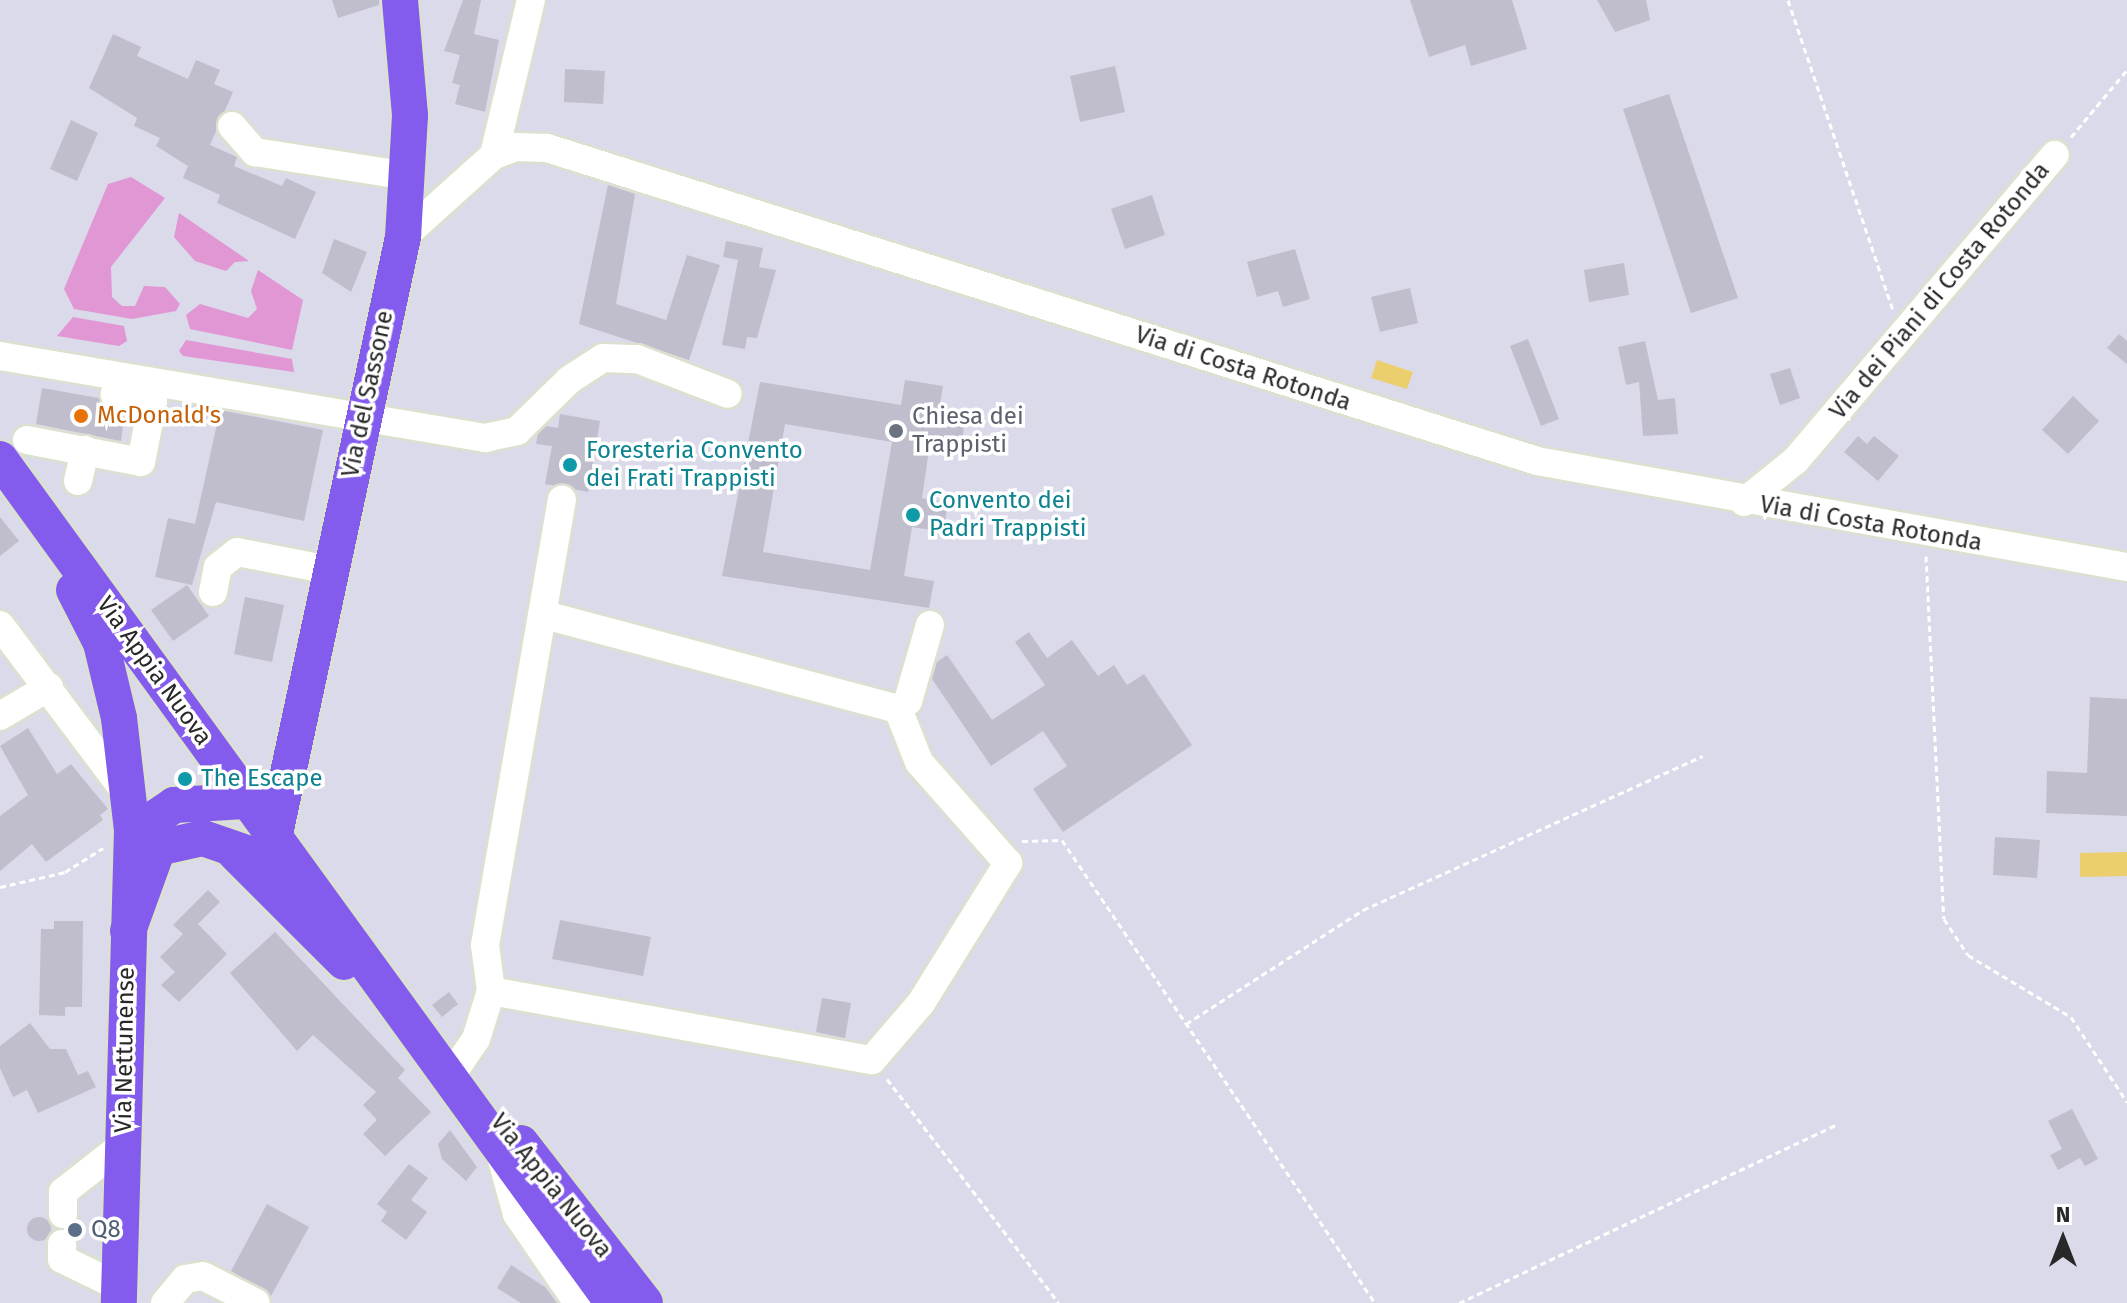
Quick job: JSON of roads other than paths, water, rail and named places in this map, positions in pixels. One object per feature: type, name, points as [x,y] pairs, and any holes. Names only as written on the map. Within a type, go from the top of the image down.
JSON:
[{"type":"main road","name":"Via del Sassone","points":[[275,834],[282,783],[403,237],[408,176],[408,79],[399,0]]},
{"type":"main road","name":"Via Appia Nuova","points":[[14,450],[26,496],[452,1074],[500,1152],[613,1303]]},
{"type":"main road","points":[[26,496],[101,643],[131,827]]},
{"type":"main road","points":[[131,827],[140,733],[135,644]]},
{"type":"main road","points":[[131,827],[152,820],[174,805],[222,798],[250,803],[263,800],[282,783]]},
{"type":"main road","name":"Via Nettunense","points":[[119,1295],[131,827]]},
{"type":"main road","points":[[235,853],[266,849],[275,834]]},
{"type":"main road","points":[[128,931],[158,848],[203,838],[235,853],[423,1035]]},
{"type":"main road","name":"Via Appia Nuova","points":[[452,1074],[511,1131],[645,1303]]},
{"type":"street","points":[[403,237],[494,155],[531,0]]},
{"type":"street","points":[[232,126],[255,152],[408,176]]},
{"type":"street","name":"Via di Costa Rotonda","points":[[494,155],[525,146],[557,150],[1510,454],[1744,502],[2127,567]]},
{"type":"street","name":"Via dei Piani di Costa Rotonda","points":[[1744,502],[1789,468],[2055,155]]},
{"type":"street","points":[[0,356],[362,418],[503,437],[585,367],[614,357],[648,362],[728,394]]},
{"type":"street","points":[[14,450],[85,450],[141,462],[153,401],[59,383],[50,364]]},
{"type":"street","points":[[78,481],[85,450]]},
{"type":"street","points":[[452,1074],[476,1039],[491,991],[485,945],[562,500]]},
{"type":"street","points":[[213,592],[218,567],[237,552],[330,570]]},
{"type":"street","points":[[542,614],[898,709]]},
{"type":"street","points":[[0,625],[49,687],[131,827]]},
{"type":"street","points":[[898,709],[908,701],[930,625]]},
{"type":"street","points":[[0,716],[49,687]]},
{"type":"street","points":[[491,991],[872,1060],[921,1003],[1008,863],[919,762],[898,709]]},
{"type":"street","points":[[63,1214],[63,1192],[123,1145]]},
{"type":"street","points":[[500,1152],[517,1214],[578,1303]]},
{"type":"street","points":[[62,1244],[62,1259],[119,1295]]},
{"type":"street","points":[[165,1303],[185,1279],[203,1276],[256,1303]]},
{"type":"place","name":"McDonald's","points":[[81,416]]},
{"type":"place","name":"Chiesa dei Trappisti","points":[[896,431]]},
{"type":"place","name":"Foresteria Convento dei Frati Trappisti","points":[[570,465]]},
{"type":"place","name":"Convento dei Padri Trappisti","points":[[913,515]]},
{"type":"place","name":"The Escape","points":[[185,779]]},
{"type":"place","name":"Q8","points":[[75,1230]]}]
